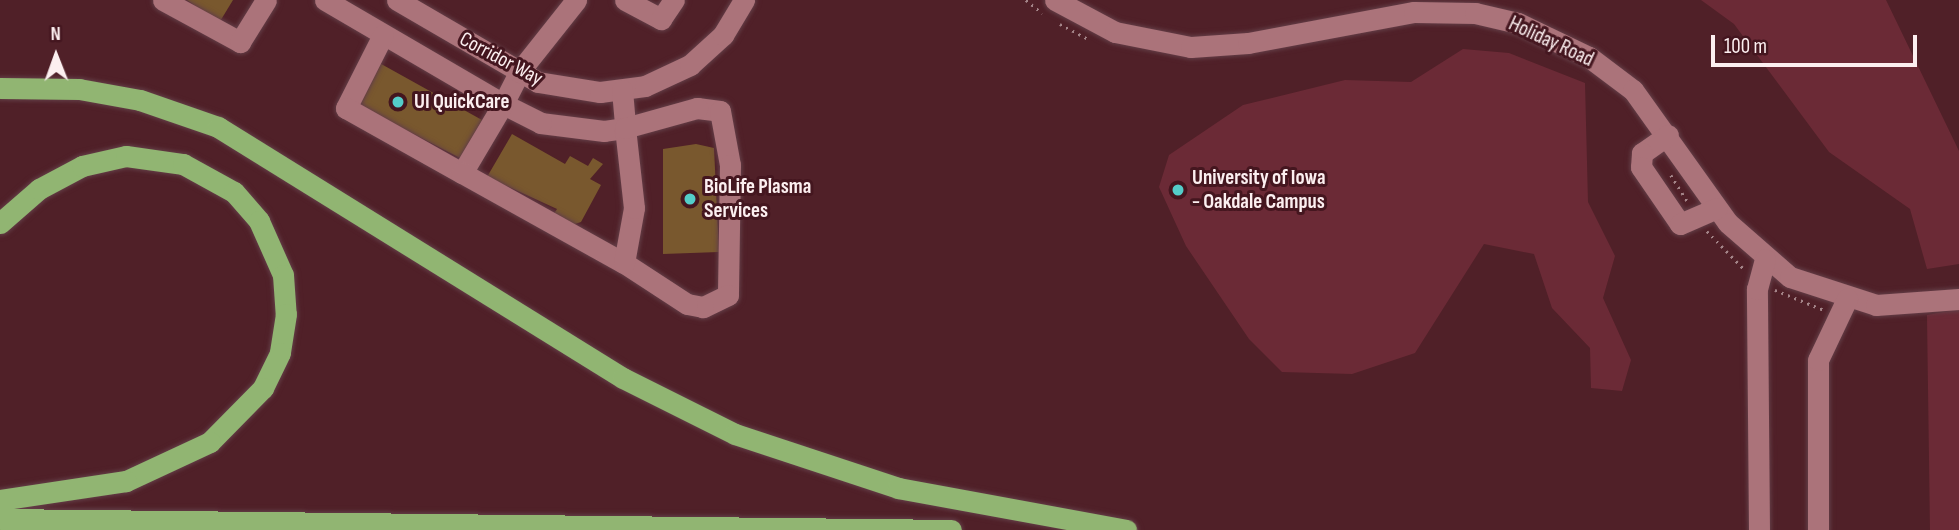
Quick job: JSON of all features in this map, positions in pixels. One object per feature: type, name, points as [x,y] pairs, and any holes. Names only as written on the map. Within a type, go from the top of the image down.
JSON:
[{"type":"highway","points":[[0,88],[79,89],[140,100],[218,127],[623,379],[793,457],[898,488],[1126,530]]},
{"type":"highway","points":[[0,223],[38,188],[82,166],[127,156],[183,164],[234,192],[259,221],[283,275],[286,314],[280,353],[263,388],[210,442],[126,481],[0,500]]},
{"type":"highway","points":[[0,519],[951,530]]},
{"type":"street","points":[[163,0],[240,42],[266,0]]},
{"type":"street","points":[[325,0],[503,104],[541,123],[625,128],[697,108],[720,111],[730,165],[728,295],[710,306],[687,304],[624,263],[346,108],[383,35]]},
{"type":"street","name":"Corridor Way","points":[[397,0],[519,72],[557,88],[622,90],[664,79],[709,51],[744,0]]},
{"type":"street","points":[[462,173],[519,72],[576,0]]},
{"type":"street","points":[[625,0],[661,19],[674,0]]},
{"type":"street","name":"Holiday Road","points":[[1055,0],[1115,32],[1191,47],[1248,43],[1415,12],[1496,17],[1599,64],[1633,90],[1660,140],[1717,208],[1762,270],[1843,307],[1905,306],[1959,299]]},
{"type":"street","points":[[622,90],[634,208],[624,263]]},
{"type":"street","points":[[1660,140],[1642,153],[1641,167],[1680,224],[1717,208]]},
{"type":"street","points":[[1759,530],[1762,270]]},
{"type":"street","points":[[1818,530],[1818,360],[1843,307]]},
{"type":"path","points":[[1026,0],[1094,41]]},
{"type":"path","points":[[1660,140],[1698,218],[1802,304],[1843,307]]},
{"type":"shaded area","points":[[1701,0],[1886,0],[1959,151],[1959,264],[1927,269],[1910,209],[1829,152],[1734,24]]},
{"type":"shaded area","points":[[1463,49],[1509,53],[1585,83],[1588,202],[1615,256],[1603,298],[1631,360],[1622,391],[1591,388],[1590,348],[1552,308],[1534,254],[1484,244],[1415,353],[1352,374],[1282,372],[1249,339],[1186,246],[1159,187],[1169,155],[1243,105],[1345,80],[1411,82]]},
{"type":"shaded area","points":[[1959,309],[1959,530],[1930,530],[1927,315]]},
{"type":"building","points":[[187,0],[233,0],[219,23]]},
{"type":"building","points":[[374,60],[482,120],[460,158],[350,101]]},
{"type":"building","points":[[512,134],[565,164],[570,156],[588,166],[593,158],[603,164],[590,179],[601,185],[581,222],[572,225],[553,215],[557,209],[487,177]]},
{"type":"building","name":"BioLife Plasma Services","points":[[696,144],[714,148],[719,252],[663,254],[663,149]]},
{"type":"place","name":"UI QuickCare","points":[[398,102]]},
{"type":"place","name":"University of Iowa - Oakdale Campus","points":[[1178,190]]},
{"type":"place","name":"BioLife Plasma Services","points":[[690,199]]}]
